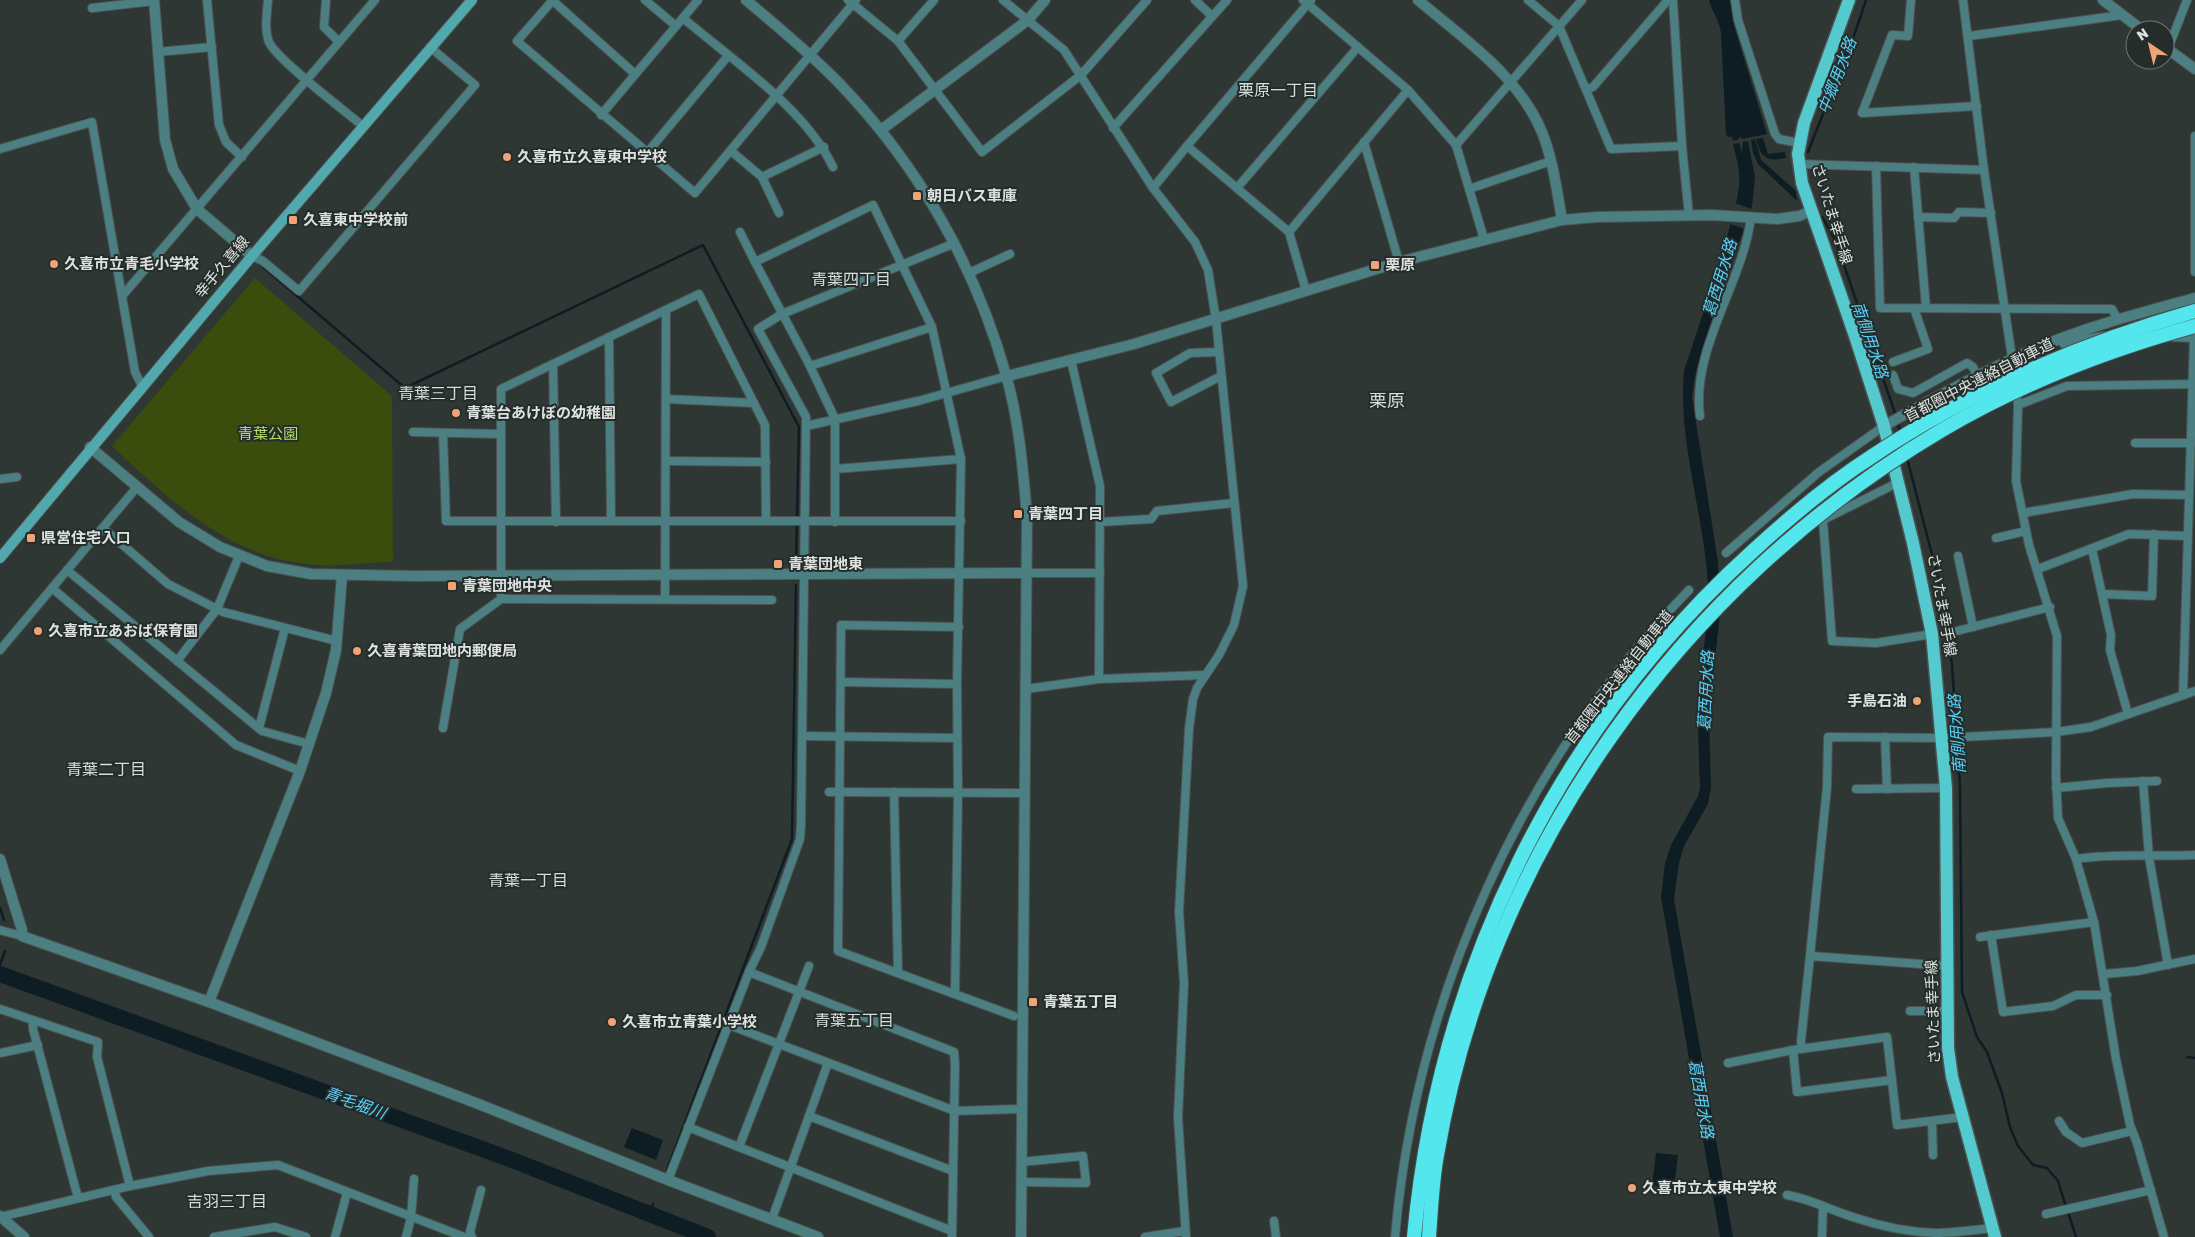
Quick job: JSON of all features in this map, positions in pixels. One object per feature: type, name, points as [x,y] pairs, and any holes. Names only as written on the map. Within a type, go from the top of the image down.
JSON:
[{"type":"highway","name":"首都圏中央連絡自動車道","points":[[1414,1237],[1423,1154],[1432,1105],[1468,982],[1491,923],[1524,852],[1559,787],[1605,717],[1674,630],[1736,566],[1795,514],[1870,457],[1910,432],[1986,391],[2065,354],[2115,335],[2195,311]]},
{"type":"highway","name":"首都圏中央連絡自動車道","points":[[1429,1237],[1437,1157],[1456,1068],[1481,986],[1507,920],[1546,842],[1577,786],[1647,686],[1692,632],[1765,560],[1828,506],[1920,443],[1975,412],[2046,378],[2130,346],[2195,326]]},
{"type":"main road","name":"幸手久喜線","points":[[0,558],[142,386],[472,0]]},
{"type":"main road","name":"さいたま幸手線","points":[[1850,0],[1809,106],[1799,143],[1798,164],[1811,212],[1855,336],[1884,426],[1899,482],[1932,634],[1943,738],[1946,788],[1947,1011],[1950,1062],[1994,1233]]},
{"type":"street","points":[[207,0],[219,125],[226,142],[242,157]]},
{"type":"street","points":[[268,0],[266,33],[269,44],[307,80],[363,126]]},
{"type":"street","points":[[326,0],[324,27],[339,42]]},
{"type":"street","points":[[123,295],[375,0]]},
{"type":"street","points":[[635,74],[552,0],[517,41],[646,154],[695,193],[811,55],[852,1],[898,41],[982,152],[1081,75],[1147,0]]},
{"type":"street","points":[[645,0],[676,26]]},
{"type":"street","points":[[601,115],[698,0]]},
{"type":"street","points":[[746,0],[811,55],[881,130],[918,180],[955,243],[969,273],[989,321],[1007,376],[1022,456],[1026,516],[1026,793],[1021,1237]]},
{"type":"street","points":[[898,41],[934,0]]},
{"type":"street","points":[[1003,0],[1064,50],[1153,188],[1195,242],[1208,270],[1216,320],[1243,586],[1234,625],[1219,655],[1192,699],[1179,912],[1184,983],[1178,1118],[1185,1234],[1145,1237]]},
{"type":"street","points":[[881,130],[1028,20],[1045,0]]},
{"type":"street","points":[[1195,0],[1212,16]]},
{"type":"street","points":[[1113,128],[1227,0]]},
{"type":"street","points":[[1418,0],[1499,68],[1534,116],[1551,161],[1562,220]]},
{"type":"street","points":[[1528,0],[1560,26],[1611,148],[1682,146]]},
{"type":"street","points":[[1456,145],[1582,0]]},
{"type":"street","points":[[1587,89],[1593,87],[1668,0]]},
{"type":"street","points":[[1674,0],[1682,146],[1689,216]]},
{"type":"street","points":[[1735,0],[1738,20],[1775,134],[1779,139],[1799,143]]},
{"type":"street","points":[[1911,0],[1908,36],[1892,35],[1862,113],[1977,106]]},
{"type":"street","points":[[1964,0],[1984,170],[2014,358],[2018,405],[2016,481],[2026,531],[2050,606],[2057,636],[2056,788],[2058,818],[2076,859],[2094,922],[2104,974],[2116,1058],[2132,1131],[2164,1237]]},
{"type":"street","points":[[2103,0],[2129,20]]},
{"type":"street","points":[[2175,28],[2186,0]]},
{"type":"street","points":[[92,8],[154,1],[157,52],[168,154],[179,182],[197,209],[252,256],[263,261],[299,291],[475,85],[430,47]]},
{"type":"street","points":[[1153,188],[1307,1],[1408,90],[1456,145],[1484,239]]},
{"type":"street","points":[[1969,36],[2122,15]]},
{"type":"street","points":[[683,18],[777,96],[824,147],[834,167]]},
{"type":"street","points":[[157,52],[212,47]]},
{"type":"street","points":[[1237,188],[1358,47]]},
{"type":"street","points":[[2175,54],[2195,69]]},
{"type":"street","points":[[646,154],[728,56]]},
{"type":"street","points":[[1289,232],[1408,90]]},
{"type":"street","points":[[0,149],[92,122],[135,372],[142,386]]},
{"type":"street","points":[[2195,136],[2195,272]]},
{"type":"street","points":[[1364,142],[1398,262]]},
{"type":"street","points":[[1187,146],[1289,232],[1306,291]]},
{"type":"street","points":[[762,177],[824,147]]},
{"type":"street","points":[[731,151],[762,177],[780,214]]},
{"type":"street","points":[[1469,189],[1551,161]]},
{"type":"street","points":[[1798,164],[1984,170]]},
{"type":"street","points":[[1876,166],[1880,308],[2112,308],[2117,318]]},
{"type":"street","points":[[1914,167],[1926,308]]},
{"type":"street","points":[[755,262],[873,205],[932,327],[961,459],[955,993]]},
{"type":"street","points":[[806,426],[948,393],[1071,360],[1216,320],[1398,262],[1562,220],[1597,217],[1730,214],[1750,217],[1790,218],[1811,212]]},
{"type":"street","points":[[1918,218],[1954,218],[1959,212],[1991,213]]},
{"type":"street","points":[[1700,416],[1700,391],[1706,358],[1732,285],[1750,217]]},
{"type":"street","points":[[740,232],[810,366],[835,420],[835,522]]},
{"type":"street","points":[[668,1180],[749,972],[761,947],[800,839],[803,736],[806,417],[758,329],[782,314],[955,243]]},
{"type":"street","points":[[969,273],[1010,254]]},
{"type":"street","points":[[501,600],[500,389],[699,294],[765,425],[766,521]]},
{"type":"street","points":[[1726,552],[1819,472],[1884,426],[1978,376],[2034,349],[2117,318],[2195,298]]},
{"type":"street","points":[[1893,362],[1928,349],[1914,308]]},
{"type":"street","points":[[665,599],[666,310]]},
{"type":"street","points":[[810,366],[932,327]]},
{"type":"street","points":[[2034,349],[2089,338],[2140,335],[2195,337],[2183,695]]},
{"type":"street","points":[[609,337],[611,521]]},
{"type":"street","points":[[1219,352],[1190,353],[1156,373],[1171,402],[1221,376]]},
{"type":"street","points":[[1071,360],[1100,486],[1099,679]]},
{"type":"street","points":[[1893,375],[1898,389],[1913,393],[1967,363],[1973,367],[1978,376]]},
{"type":"street","points":[[553,364],[556,522]]},
{"type":"street","points":[[2018,405],[2067,386],[2194,384]]},
{"type":"street","points":[[666,399],[754,403]]},
{"type":"street","points":[[413,432],[499,434]]},
{"type":"street","points":[[443,433],[446,521],[961,521]]},
{"type":"street","points":[[2135,443],[2191,443]]},
{"type":"street","points":[[90,448],[180,522],[239,556],[288,571],[342,576],[1100,573]]},
{"type":"street","points":[[834,469],[961,459]]},
{"type":"street","points":[[666,460],[766,462]]},
{"type":"street","points":[[0,479],[17,477]]},
{"type":"street","points":[[1899,482],[1823,520],[1832,642],[1876,643],[1932,634]]},
{"type":"street","points":[[0,650],[137,487]]},
{"type":"street","points":[[2023,513],[2133,494],[2190,495]]},
{"type":"street","points":[[1100,522],[1151,519],[1156,511],[1234,503]]},
{"type":"street","points":[[102,528],[168,584],[217,609],[338,641]]},
{"type":"street","points":[[1996,538],[2026,531]]},
{"type":"street","points":[[2038,569],[2129,534],[2188,536]]},
{"type":"street","points":[[2102,594],[2152,596],[2154,534]]},
{"type":"street","points":[[2092,549],[2111,635],[2110,650],[2128,714]]},
{"type":"street","points":[[177,660],[217,609],[239,556]]},
{"type":"street","points":[[1958,556],[1973,627]]},
{"type":"street","points":[[67,570],[262,731],[309,744]]},
{"type":"street","points":[[209,1002],[309,744],[332,670],[338,641],[342,576]]},
{"type":"street","points":[[52,588],[236,745],[300,771]]},
{"type":"street","points":[[1395,1237],[1405,1156],[1423,1070],[1448,987],[1479,907],[1505,851],[1553,762],[1617,672],[1655,626],[1689,590]]},
{"type":"street","points":[[443,728],[460,629],[501,600],[772,600]]},
{"type":"street","points":[[1953,632],[2050,606]]},
{"type":"street","points":[[959,627],[841,625],[838,951],[1014,1016]]},
{"type":"street","points":[[259,728],[285,628]]},
{"type":"street","points":[[1026,688],[1099,679],[1205,675]]},
{"type":"street","points":[[841,682],[957,684]]},
{"type":"street","points":[[1802,1049],[1801,1041],[1827,787],[1828,737],[1943,738],[2056,732],[2092,727],[2195,691]]},
{"type":"street","points":[[803,736],[840,738],[957,738]]},
{"type":"street","points":[[1885,737],[1886,789]]},
{"type":"street","points":[[2143,781],[2149,857],[2168,965]]},
{"type":"street","points":[[2056,788],[2157,781]]},
{"type":"street","points":[[1856,789],[1946,788]]},
{"type":"street","points":[[829,792],[1026,793]]},
{"type":"street","points":[[894,792],[898,973]]},
{"type":"street","points":[[2076,859],[2103,854],[2149,857],[2195,855]]},
{"type":"street","points":[[0,858],[22,930],[22,936]]},
{"type":"street","points":[[1980,937],[2094,922]]},
{"type":"street","points":[[0,930],[209,1002],[476,1103],[668,1180],[818,1237]]},
{"type":"street","points":[[1991,935],[2003,1012],[2053,1006],[2076,995],[2107,995]]},
{"type":"street","points":[[1810,956],[1948,966]]},
{"type":"street","points":[[2104,974],[2168,965],[2195,959]]},
{"type":"street","points":[[740,1147],[809,966]]},
{"type":"street","points":[[688,1127],[952,1234],[955,1111],[954,1052],[749,972]]},
{"type":"street","points":[[0,1009],[98,1042],[97,1057],[130,1186]]},
{"type":"street","points":[[1910,1012],[1947,1011]]},
{"type":"street","points":[[33,1021],[33,1029],[78,1198]]},
{"type":"street","points":[[728,1025],[955,1111],[1021,1109]]},
{"type":"street","points":[[1728,1063],[1793,1050],[1887,1037],[1897,1125],[1963,1117]]},
{"type":"street","points":[[0,1053],[38,1045]]},
{"type":"street","points":[[1793,1050],[1797,1092],[1892,1080]]},
{"type":"street","points":[[772,1219],[828,1063]]},
{"type":"street","points":[[809,1116],[953,1170]]},
{"type":"street","points":[[1932,1121],[1933,1155]]},
{"type":"street","points":[[2059,1121],[2066,1132],[2082,1143],[2132,1131]]},
{"type":"street","points":[[1021,1162],[1083,1156],[1086,1183],[1021,1182]]},
{"type":"street","points":[[0,1216],[130,1186],[208,1171],[278,1166],[464,1237]]},
{"type":"street","points":[[406,1237],[411,1218],[414,1179]]},
{"type":"street","points":[[115,1190],[116,1197],[150,1237]]},
{"type":"street","points":[[472,1237],[470,1232],[481,1190]]},
{"type":"street","points":[[2046,1214],[2151,1190]]},
{"type":"street","points":[[335,1237],[347,1193]]},
{"type":"street","points":[[1786,1195],[1807,1198],[1823,1207],[1857,1218],[1912,1231],[1994,1233]]},
{"type":"street","points":[[1822,1237],[1823,1207]]},
{"type":"street","points":[[0,1216],[24,1237]]},
{"type":"street","points":[[1274,1221],[1276,1237]]},
{"type":"street","points":[[214,1237],[275,1227],[306,1237]]},
{"type":"green space","name":"青葉公園","points":[[255,278],[392,396],[393,562],[318,565],[278,559],[251,550],[200,522],[112,446]]},
{"type":"water","points":[[1709,0],[1730,0],[1735,29],[1767,134],[1742,139],[1740,136],[1739,139],[1733,141],[1732,137],[1728,137],[1726,134],[1721,33]]},
{"type":"water","points":[[1763,138],[1768,154],[1785,152],[1786,158],[1770,159],[1766,157],[1760,151],[1756,139]]},
{"type":"water","points":[[1755,139],[1761,160],[1796,191],[1797,201],[1758,164],[1753,153],[1751,140]]},
{"type":"water","name":"葛西用水路","points":[[1748,141],[1755,177],[1752,207],[1716,306],[1696,371],[1692,397],[1718,562],[1720,613],[1709,715],[1711,788],[1708,804],[1684,846],[1679,863],[1674,899],[1733,1237],[1720,1237],[1661,897],[1665,863],[1671,845],[1698,796],[1700,788],[1698,711],[1707,620],[1708,588],[1704,547],[1684,421],[1684,371],[1726,244],[1737,201],[1739,176],[1733,144],[1739,143],[1742,152],[1743,142]]},
{"type":"water","points":[[632,1128],[663,1140],[656,1160],[624,1147]]},
{"type":"water","points":[[1656,1153],[1678,1155],[1674,1188],[1652,1186]]},
{"type":"pier","points":[[1734,203],[1752,209],[1745,229],[1727,223]]},
{"type":"waterway","name":"中郷用水路","points":[[1808,152],[1866,0]]},
{"type":"waterway","points":[[73,124],[87,119]]},
{"type":"waterway","name":"南側用水路","points":[[1822,217],[1835,239],[1896,416]]},
{"type":"waterway","points":[[263,267],[405,388],[703,245],[799,427],[796,560]]},
{"type":"waterway","name":"南側用水路","points":[[1897,422],[1901,433]]},
{"type":"waterway","name":"南側用水路","points":[[1907,458],[1941,589],[1952,665],[1960,785],[1962,992],[1977,1037],[1987,1052],[2002,1093],[2010,1127],[2018,1146],[2033,1165],[2047,1168],[2058,1181],[2066,1207]]},
{"type":"waterway","points":[[667,1170],[792,839],[796,585]]},
{"type":"waterway","points":[[0,908],[4,920]]},
{"type":"waterway","points":[[0,965],[5,951]]},
{"type":"waterway","name":"青毛堀川","points":[[0,974],[507,1158],[708,1237]]},
{"type":"waterway","points":[[2187,1057],[2195,1058]]},
{"type":"waterway","points":[[649,1214],[653,1204]]},
{"type":"waterway","name":"南側用水路","points":[[2068,1212],[2076,1237]]},
{"type":"place","name":"久喜市立久喜東中学校","points":[[507,157]]},
{"type":"place","name":"朝日バス車庫","points":[[917,196]]},
{"type":"place","name":"久喜東中学校前","points":[[293,220]]},
{"type":"place","name":"久喜市立青毛小学校","points":[[54,264]]},
{"type":"place","name":"栗原","points":[[1375,265]]},
{"type":"place","name":"青葉台あけぼの幼稚園","points":[[456,413]]},
{"type":"place","name":"青葉四丁目","points":[[1018,514]]},
{"type":"place","name":"県営住宅入口","points":[[31,538]]},
{"type":"place","name":"青葉団地東","points":[[778,564]]},
{"type":"place","name":"青葉団地中央","points":[[452,586]]},
{"type":"place","name":"久喜市立あおば保育園","points":[[38,631]]},
{"type":"place","name":"久喜青葉団地内郵便局","points":[[357,651]]},
{"type":"place","name":"手島石油","points":[[1917,701]]},
{"type":"place","name":"青葉五丁目","points":[[1033,1002]]},
{"type":"place","name":"久喜市立青葉小学校","points":[[612,1022]]},
{"type":"place","name":"久喜市立太東中学校","points":[[1632,1188]]},
{"type":"district","name":"栗原一丁目","points":[[1278,90]]},
{"type":"district","name":"青葉四丁目","points":[[851,279]]},
{"type":"district","name":"青葉三丁目","points":[[438,393]]},
{"type":"district","name":"栗原","points":[[1387,401]]},
{"type":"district","name":"青葉二丁目","points":[[106,769]]},
{"type":"district","name":"青葉一丁目","points":[[528,880]]},
{"type":"district","name":"青葉五丁目","points":[[854,1020]]},
{"type":"district","name":"吉羽三丁目","points":[[227,1201]]}]
